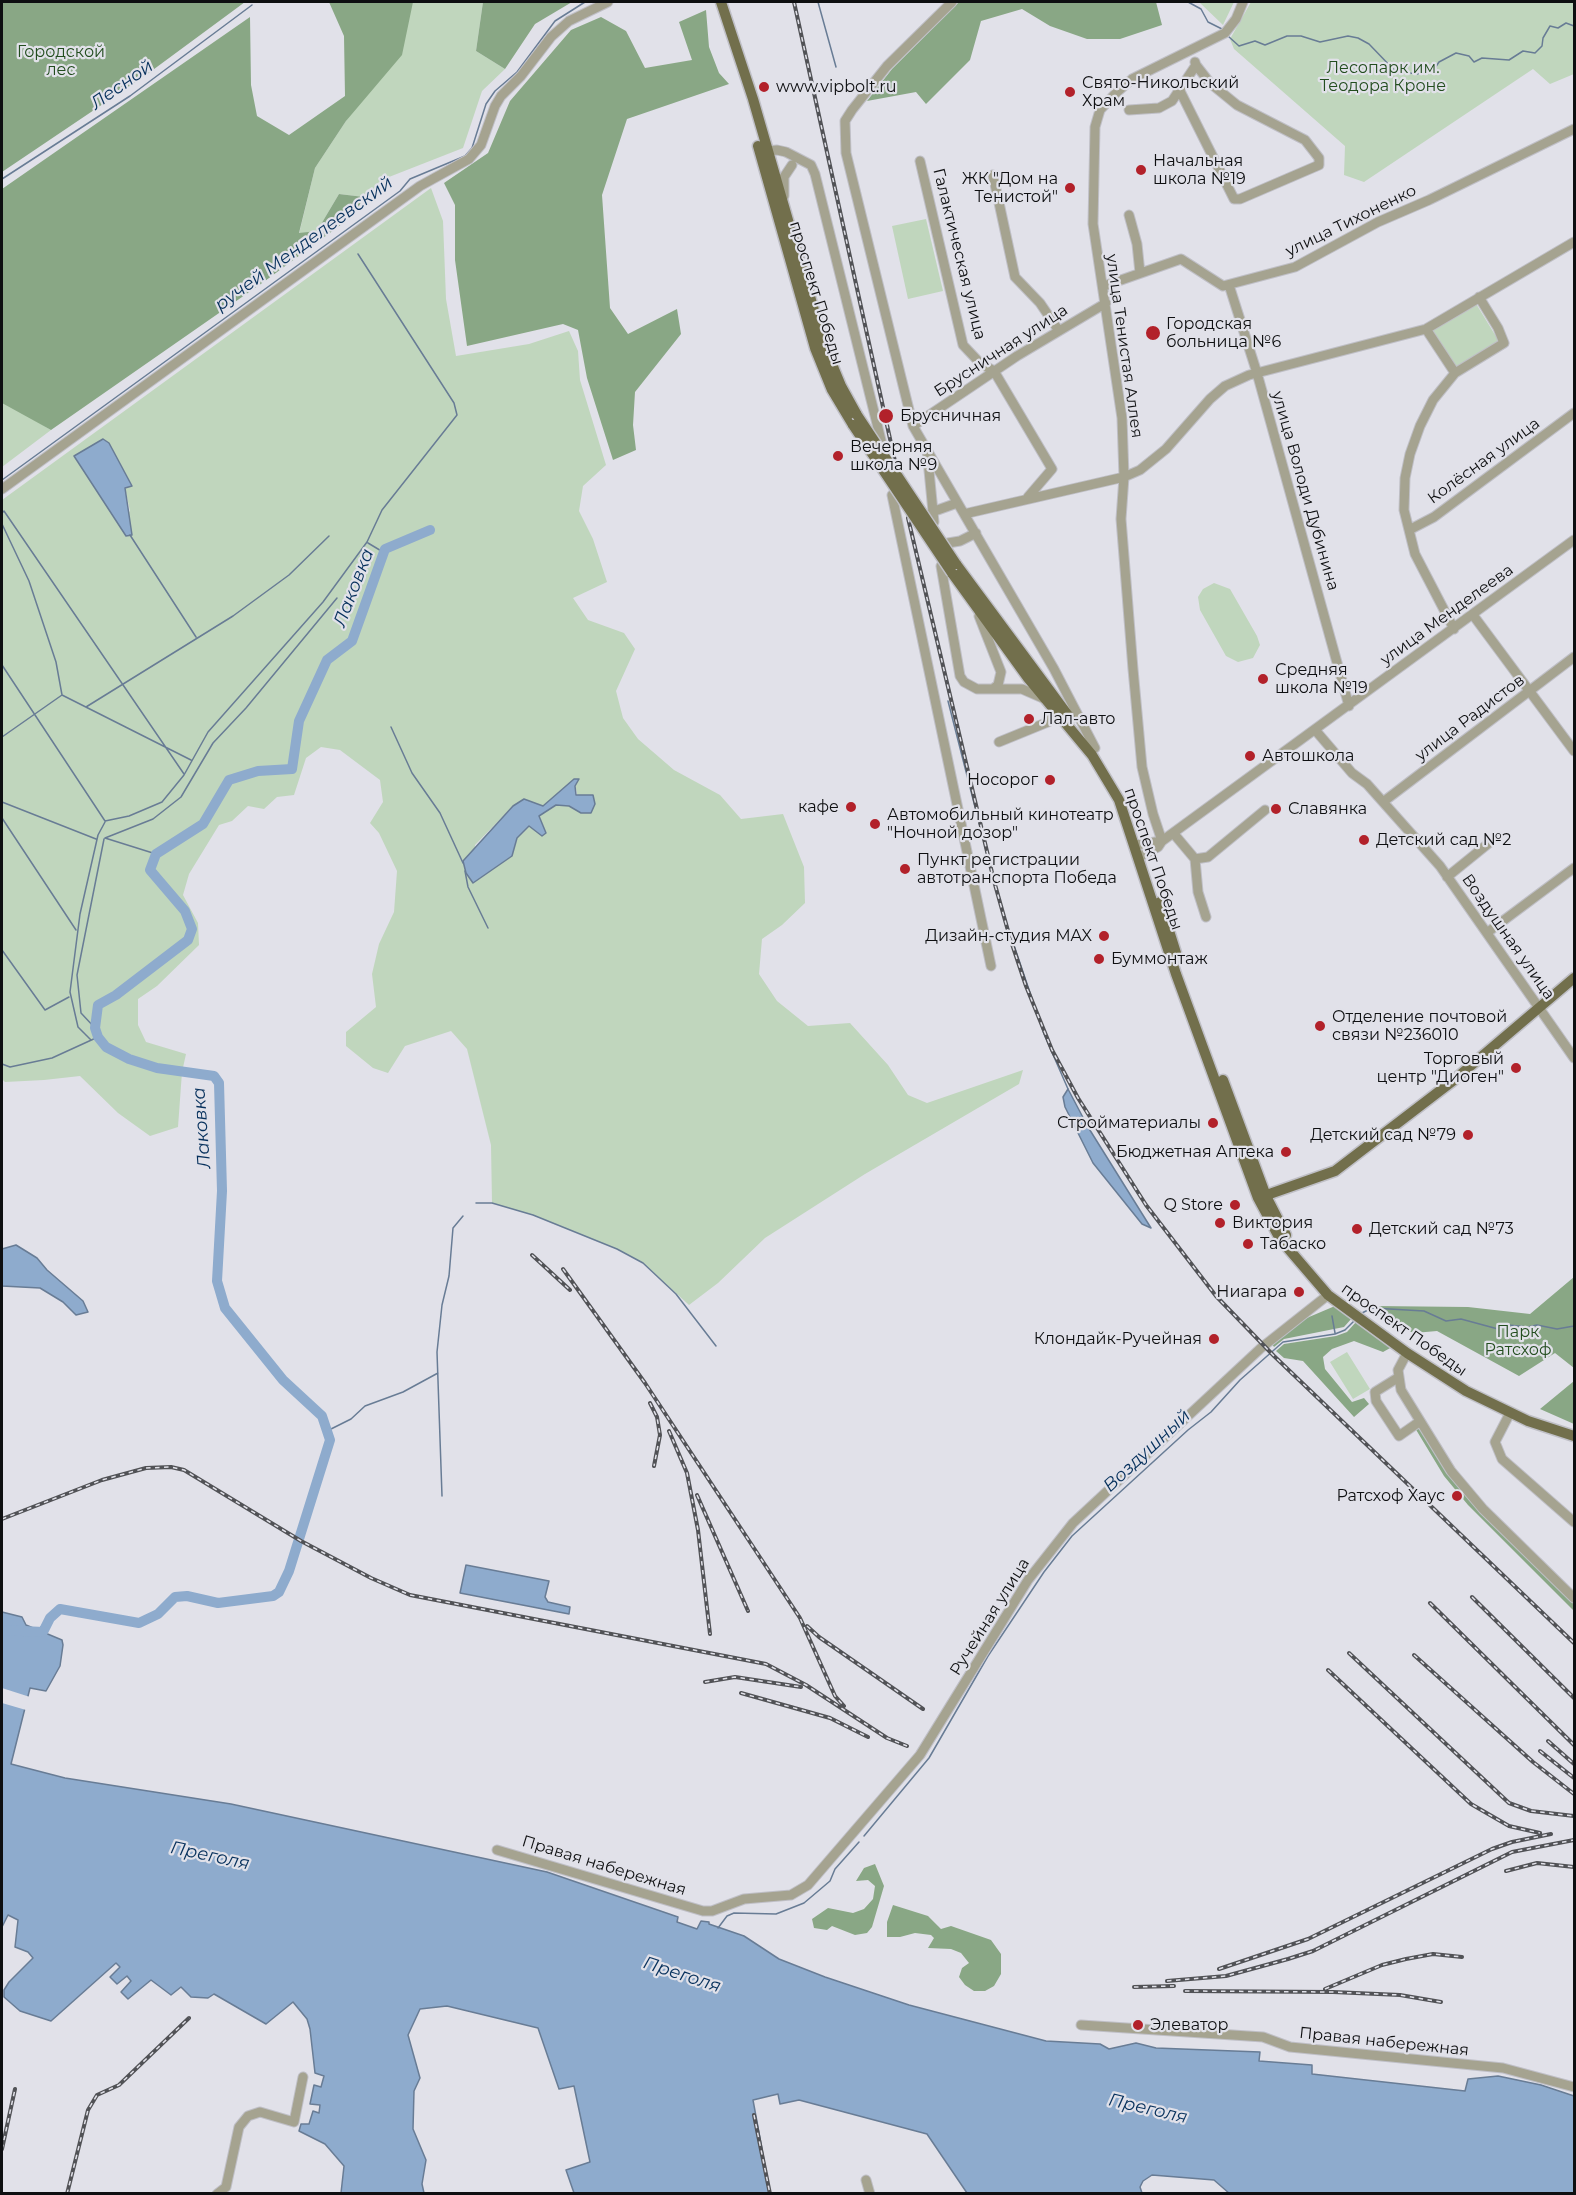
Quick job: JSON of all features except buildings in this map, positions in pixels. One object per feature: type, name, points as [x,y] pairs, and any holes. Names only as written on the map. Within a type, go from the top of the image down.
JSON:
[{"type":"main road","name":"проспект Победы","points":[[721,2],[767,152],[769,170],[782,204],[827,353],[855,420]]},
{"type":"main road","name":"проспект Победы","points":[[741,68],[742,80],[769,170],[814,348],[832,390],[855,420],[954,569],[1095,748],[1126,801],[1176,974],[1280,1239],[1331,1294],[1466,1391],[1510,1413],[1575,1436]]},
{"type":"main road","name":"проспект Победы","points":[[954,569],[975,607],[1106,776],[1140,850]]},
{"type":"main road","points":[[1262,1197],[1335,1170],[1454,1080],[1575,978]]},
{"type":"main road","name":"проспект Победы","points":[[1408,1350],[1468,1386],[1521,1411],[1575,1430]]},
{"type":"street","points":[[2,489],[420,186],[469,159],[481,146],[495,106],[501,96],[522,76],[551,37],[569,21],[608,2]]},
{"type":"street","points":[[952,2],[887,66],[845,121],[846,153],[914,426],[1054,669],[1095,748]]},
{"type":"street","name":"улица Тенистая Аллея","points":[[1162,841],[1142,767],[1121,519],[1124,477],[1122,418],[1104,286],[1095,247],[1091,205],[1095,127],[1100,110],[1132,79],[1225,33],[1236,19],[1243,2]]},
{"type":"street","points":[[1179,91],[1234,199],[1240,199],[1319,165],[1319,158],[1305,140],[1237,105],[1210,83],[1189,52]]},
{"type":"street","points":[[1129,110],[1159,108],[1172,101],[1196,65]]},
{"type":"street","name":"улица Тихоненко","points":[[1229,285],[1295,267],[1378,222],[1429,200],[1575,129]]},
{"type":"street","points":[[767,152],[777,150],[805,162]]},
{"type":"street","name":"Галактическая улица","points":[[920,161],[963,345],[980,363],[994,371],[1052,469],[1028,497]]},
{"type":"street","points":[[769,170],[805,162]]},
{"type":"street","name":"проспект Победы","points":[[805,162],[815,174],[882,444]]},
{"type":"street","points":[[782,204],[784,177],[792,165]]},
{"type":"street","points":[[993,175],[1015,277],[1040,303],[1059,331]]},
{"type":"street","points":[[1129,215],[1137,244],[1140,273]]},
{"type":"street","points":[[964,514],[1028,497],[1124,477],[1154,460],[1225,386],[1257,373],[1426,329],[1575,242]]},
{"type":"street","points":[[1104,286],[1182,259],[1223,286],[1229,285]]},
{"type":"street","name":"улица Володи Дубинина","points":[[1229,285],[1257,373],[1349,706]]},
{"type":"street","points":[[1454,629],[1415,554],[1404,510],[1405,478],[1410,454],[1433,400],[1455,374],[1504,343],[1498,328],[1479,297]]},
{"type":"street","name":"Брусничная улица","points":[[914,426],[994,371],[1106,303]]},
{"type":"street","points":[[1426,329],[1455,374]]},
{"type":"street","name":"Колёсная улица","points":[[1409,530],[1434,516],[1575,413]]},
{"type":"street","points":[[927,450],[933,517],[957,502]]},
{"type":"street","points":[[892,495],[991,966]]},
{"type":"street","points":[[948,543],[976,532]]},
{"type":"street","name":"улица Менделеева","points":[[1140,850],[1158,847],[1162,841],[1316,731],[1575,540]]},
{"type":"street","points":[[941,566],[960,676],[969,687],[1028,690],[1047,701]]},
{"type":"street","points":[[975,607],[1001,672],[998,685],[994,688]]},
{"type":"street","points":[[1473,615],[1575,751]]},
{"type":"street","name":"улица Радистов","points":[[1383,802],[1575,657]]},
{"type":"street","points":[[1035,673],[1047,677],[1054,669]]},
{"type":"street","points":[[999,742],[1048,722],[1057,713]]},
{"type":"street","name":"Воздушная улица","points":[[1316,731],[1352,772],[1383,802],[1447,877],[1575,1058]]},
{"type":"street","points":[[1196,859],[1208,857],[1265,810]]},
{"type":"street","points":[[1174,834],[1196,859],[1197,892],[1206,917]]},
{"type":"street","points":[[1447,877],[1489,843]]},
{"type":"street","points":[[1488,932],[1575,868]]},
{"type":"street","name":"Ручейная улица","points":[[703,1911],[712,1911],[744,1899],[791,1895],[808,1885],[829,1864],[862,1821],[920,1755],[1028,1580],[1073,1523],[1261,1348],[1331,1294]]},
{"type":"street","points":[[1408,1350],[1398,1370],[1401,1390],[1451,1471],[1483,1509],[1575,1598]]},
{"type":"street","points":[[1399,1377],[1375,1392],[1376,1401],[1399,1436],[1419,1422]]},
{"type":"street","points":[[1510,1413],[1495,1442],[1502,1459],[1575,1522]]},
{"type":"street","name":"Правая набережная","points":[[497,1850],[703,1911]]},
{"type":"street","name":"Правая набережная","points":[[1081,2025],[1263,2037],[1290,2047],[1503,2068],[1575,2087]]},
{"type":"street","points":[[217,2193],[226,2187],[239,2127],[248,2116],[260,2112],[294,2122],[303,2077]]},
{"type":"street","points":[[866,2180],[870,2193]]},
{"type":"green space","name":"Городской лес","points":[[2,2],[245,2],[146,75],[2,172]]},
{"type":"green space","points":[[329,2],[413,2],[402,55],[346,121],[315,168],[299,233],[317,231],[339,194],[364,197],[354,215],[265,281],[51,430],[2,403],[2,189],[250,17],[251,85],[257,116],[289,135],[345,96],[344,36]]},
{"type":"green space","points":[[413,2],[483,2],[476,51],[505,69],[482,91],[463,148],[389,177],[364,197],[339,194],[317,231],[299,234],[315,168],[346,121]]},
{"type":"green space","points":[[483,2],[572,2],[535,24],[505,69],[476,51]]},
{"type":"green space","points":[[959,2],[1156,2],[1162,25],[1120,39],[1087,39],[1050,26],[1022,9],[981,21],[970,60],[926,104],[916,92],[867,101],[892,69]]},
{"type":"green space","points":[[1199,2],[1234,2],[1223,25]]},
{"type":"green space","name":"Лесопарк им. Теодора Кроне","points":[[1251,2],[1574,2],[1574,74],[1550,84],[1533,69],[1364,182],[1344,175],[1345,146],[1234,49],[1230,39]]},
{"type":"green space","points":[[706,10],[709,47],[719,73],[729,84],[627,119],[602,195],[610,308],[628,334],[677,309],[681,334],[635,392],[633,425],[636,450],[613,460],[587,378],[578,330],[563,324],[467,346],[455,260],[455,205],[444,183],[488,153],[510,101],[571,30],[601,17],[626,31],[645,68],[692,60],[679,22]]},
{"type":"green space","points":[[431,188],[443,221],[446,299],[456,356],[529,344],[569,331],[578,351],[580,380],[606,465],[583,486],[579,511],[593,539],[607,582],[573,598],[588,620],[624,633],[635,649],[616,691],[623,718],[638,739],[674,770],[720,795],[741,819],[783,814],[804,867],[805,903],[782,925],[762,939],[759,974],[777,1001],[808,1026],[850,1023],[888,1065],[908,1095],[927,1103],[1023,1070],[1019,1084],[865,1174],[765,1238],[718,1283],[689,1305],[643,1263],[617,1249],[533,1215],[492,1203],[491,1145],[467,1049],[451,1031],[405,1046],[388,1073],[373,1068],[346,1046],[346,1032],[376,1007],[372,974],[379,944],[394,912],[397,871],[379,833],[370,823],[383,802],[380,780],[340,750],[321,747],[306,758],[294,795],[277,797],[264,809],[248,806],[232,821],[219,825],[189,874],[183,895],[198,923],[199,945],[157,986],[138,999],[138,1025],[146,1042],[186,1054],[182,1072],[178,1127],[150,1136],[118,1113],[80,1076],[5,1082],[2,1079],[2,500]],"holes":[[[103,439],[109,443],[132,485],[125,488],[130,511],[119,523],[74,456]],[[574,779],[581,813],[569,806],[556,805],[539,815],[546,833],[542,836],[530,826],[517,838],[512,856],[473,882],[475,845],[513,806],[524,799],[543,806]]]},
{"type":"green space","points":[[926,219],[943,291],[908,299],[892,226]]},
{"type":"green space","points":[[1475,302],[1500,343],[1457,370],[1431,329]]},
{"type":"green space","points":[[4,402],[51,430],[2,467],[2,403]]},
{"type":"green space","points":[[1214,583],[1230,589],[1257,636],[1260,645],[1253,658],[1238,662],[1226,656],[1200,610],[1198,597],[1203,589]]},
{"type":"green space","name":"Парк Ратсхоф","points":[[1574,1277],[1574,1368],[1555,1353],[1519,1376],[1437,1331],[1414,1333],[1386,1322],[1375,1306],[1468,1307],[1530,1314]]},
{"type":"green space","points":[[1335,1306],[1352,1318],[1344,1327],[1284,1339],[1274,1347],[1272,1344],[1302,1320]]},
{"type":"green space","points":[[1356,1322],[1392,1347],[1383,1352],[1354,1341],[1332,1349],[1323,1357],[1325,1369],[1352,1402],[1364,1398],[1369,1404],[1354,1417],[1303,1361],[1284,1358],[1276,1351],[1284,1344],[1336,1336],[1347,1332]]},
{"type":"green space","points":[[1347,1352],[1370,1389],[1353,1399],[1330,1362]]},
{"type":"green space","name":"Парк Ратсхоф","points":[[1574,1381],[1574,1424],[1540,1409]]},
{"type":"green space","points":[[1419,1425],[1449,1473],[1574,1601],[1574,1611],[1468,1505],[1444,1476],[1415,1428]]},
{"type":"green space","points":[[875,1864],[884,1886],[872,1927],[867,1933],[855,1935],[832,1926],[827,1930],[814,1928],[812,1919],[828,1908],[853,1913],[864,1909],[873,1899],[875,1886],[868,1880],[856,1881],[864,1868]]},
{"type":"green space","points":[[893,1905],[928,1916],[941,1929],[951,1926],[991,1940],[1001,1954],[1001,1974],[994,1986],[985,1991],[974,1991],[965,1985],[959,1977],[962,1968],[969,1963],[961,1953],[951,1949],[928,1948],[934,1938],[931,1935],[915,1933],[900,1937],[887,1937],[887,1922]]},
{"type":"water","points":[[103,439],[109,443],[132,486],[125,488],[132,535],[126,536],[74,456]]},
{"type":"water","points":[[574,779],[579,779],[575,786],[576,795],[593,795],[595,804],[591,813],[581,813],[569,806],[556,805],[539,816],[546,833],[542,836],[529,826],[517,838],[512,856],[473,883],[466,873],[463,861],[513,806],[524,799],[543,806]]},
{"type":"water","points":[[1068,1089],[1088,1127],[1151,1228],[1142,1224],[1093,1163],[1065,1107],[1063,1097]]},
{"type":"water","points":[[16,1245],[37,1258],[47,1270],[83,1301],[88,1312],[76,1315],[63,1302],[40,1288],[2,1286],[2,1249]]},
{"type":"water","points":[[466,1565],[549,1581],[545,1597],[548,1602],[570,1607],[569,1614],[460,1593]]},
{"type":"water","name":"Преголя","points":[[2,1612],[22,1617],[26,1625],[62,1640],[63,1645],[60,1666],[46,1691],[30,1688],[11,1764],[65,1778],[231,1804],[547,1872],[678,1917],[677,1922],[697,1929],[701,1921],[709,1922],[709,1924],[744,1936],[779,1959],[825,1977],[909,2005],[1046,2041],[1100,2044],[1109,2049],[1136,2043],[1156,2048],[1260,2052],[1259,2061],[1312,2065],[1312,2074],[1465,2091],[1468,2079],[1498,2076],[1541,2085],[1574,2096],[1574,2193],[1230,2194],[1214,2180],[1152,2175],[1143,2181],[1140,2187],[1142,2193],[967,2193],[927,2134],[799,2100],[780,2104],[778,2094],[753,2100],[770,2193],[574,2193],[566,2170],[590,2162],[574,2086],[559,2089],[538,2028],[447,2006],[420,2009],[408,2035],[420,2078],[414,2091],[413,2129],[426,2160],[422,2184],[424,2193],[341,2193],[344,2166],[325,2144],[299,2131],[301,2124],[309,2124],[313,2111],[319,2113],[320,2105],[310,2104],[314,2085],[321,2087],[324,2076],[315,2073],[307,2019],[293,2002],[266,2024],[214,1994],[208,1998],[191,1997],[181,1987],[171,1995],[151,1980],[128,1999],[121,1992],[131,1981],[127,1976],[117,1984],[110,1977],[120,1967],[116,1963],[51,2021],[20,2011],[4,1997],[4,1990],[9,1982],[33,1958],[28,1952],[15,1947],[18,1920],[8,1915],[2,1927]]},
{"type":"pier","points":[[2,1688],[30,1697],[26,1710],[2,1703]]},
{"type":"waterway","name":"ручей Менделеевский","points":[[2,480],[400,191],[410,179],[465,156],[472,148],[486,104],[495,91],[517,72],[555,21],[585,2]]},
{"type":"waterway","points":[[818,2],[836,67]]},
{"type":"waterway","points":[[1188,2],[1201,9],[1208,22],[1222,29]]},
{"type":"waterway","name":"Лесной","points":[[2,179],[130,96],[252,5]]},
{"type":"waterway","points":[[1228,36],[1239,46],[1255,41],[1265,45],[1287,36],[1301,36],[1320,42],[1348,36],[1358,38],[1369,44],[1395,71],[1417,74],[1435,68],[1439,62],[1456,53],[1469,56],[1474,62],[1482,58],[1509,60],[1523,51],[1535,53],[1542,46],[1543,38],[1550,26],[1558,28],[1566,23],[1574,26]]},
{"type":"waterway","points":[[2,665],[105,821],[129,816],[162,802],[184,775],[208,732],[323,602],[367,542],[382,510],[457,415],[454,403],[358,254]]},
{"type":"waterway","points":[[2,513],[4,511],[184,774]]},
{"type":"waterway","points":[[2,524],[29,581],[56,662],[62,695]]},
{"type":"waterway","name":"Лаковка","points":[[2,1630],[43,1632],[50,1618],[60,1609],[139,1623],[158,1614],[175,1597],[187,1596],[218,1603],[273,1596],[279,1592],[289,1571],[330,1440],[322,1416],[283,1380],[225,1308],[217,1281],[222,1191],[219,1083],[214,1076],[157,1068],[129,1059],[106,1047],[98,1037],[95,1028],[98,1005],[116,995],[188,940],[192,929],[185,911],[150,870],[156,854],[203,824],[229,780],[258,771],[292,769],[299,721],[327,660],[352,641],[385,549],[430,530]]},
{"type":"waterway","points":[[130,535],[196,637]]},
{"type":"waterway","points":[[86,707],[233,616],[289,575],[329,536]]},
{"type":"waterway","points":[[368,543],[383,552]]},
{"type":"waterway","points":[[156,854],[105,838],[153,819],[181,797],[213,743],[246,708],[337,598]]},
{"type":"waterway","points":[[2,737],[62,695],[191,760]]},
{"type":"waterway","points":[[948,701],[999,901],[1044,1034],[1068,1089]]},
{"type":"waterway","points":[[391,727],[412,773],[440,813],[463,863]]},
{"type":"waterway","points":[[2,802],[96,839]]},
{"type":"waterway","points":[[2,818],[76,930]]},
{"type":"waterway","points":[[91,1040],[78,1027],[70,992],[80,914],[98,835],[105,822]]},
{"type":"waterway","points":[[95,1028],[81,1013],[77,975],[104,839]]},
{"type":"waterway","points":[[465,871],[468,887],[488,928]]},
{"type":"waterway","points":[[2,950],[45,1010],[69,997]]},
{"type":"waterway","points":[[2,1064],[10,1067],[52,1058],[98,1037]]},
{"type":"waterway","points":[[476,1203],[492,1203],[533,1215],[617,1249],[643,1263],[676,1294],[716,1346]]},
{"type":"waterway","points":[[442,1496],[437,1352],[442,1305],[449,1276],[453,1228],[463,1216]]},
{"type":"waterway","name":"Воздушный","points":[[1362,1313],[1372,1308],[1424,1311],[1446,1321],[1461,1319],[1498,1329],[1508,1325],[1528,1327],[1537,1325],[1557,1329],[1574,1326]]},
{"type":"waterway","points":[[1332,1316],[1335,1333]]},
{"type":"waterway","name":"Воздушный","points":[[864,1836],[929,1758],[988,1656],[1044,1572],[1072,1536],[1188,1430],[1211,1412],[1240,1380],[1283,1342],[1335,1334],[1345,1330],[1354,1321]]},
{"type":"waterway","points":[[327,1431],[351,1419],[365,1406],[403,1392],[438,1373]]},
{"type":"waterway","name":"Воздушный","points":[[718,1928],[727,1916],[734,1913],[776,1914],[804,1903],[830,1881],[835,1869],[859,1842]]},
{"type":"railway","points":[[794,2],[896,466]]},
{"type":"railway","points":[[908,518],[994,881],[1010,938],[1026,986],[1052,1050],[1078,1098],[1146,1205],[1216,1296],[1274,1356],[1574,1643]]},
{"type":"railway","points":[[532,1255],[570,1290]]},
{"type":"railway","points":[[563,1269],[645,1383],[800,1618],[835,1696],[844,1706]]},
{"type":"railway","points":[[650,1403],[657,1417],[660,1435],[654,1466]]},
{"type":"railway","points":[[669,1431],[687,1473],[698,1530],[710,1634]]},
{"type":"railway","points":[[2,1519],[102,1480],[146,1468],[171,1467],[184,1470],[301,1541],[371,1578],[410,1595],[766,1664],[806,1685],[887,1738],[907,1746]]},
{"type":"railway","points":[[697,1495],[748,1611]]},
{"type":"railway","points":[[1472,1597],[1574,1698]]},
{"type":"railway","points":[[1430,1603],[1574,1745]]},
{"type":"railway","points":[[807,1626],[819,1637],[923,1709]]},
{"type":"railway","points":[[1349,1653],[1509,1803],[1531,1811],[1574,1816]]},
{"type":"railway","points":[[1414,1655],[1533,1762],[1574,1794]]},
{"type":"railway","points":[[1328,1670],[1471,1804],[1509,1826],[1540,1833]]},
{"type":"railway","points":[[705,1682],[735,1677],[801,1687]]},
{"type":"railway","points":[[741,1693],[830,1718],[868,1737]]},
{"type":"railway","points":[[1548,1741],[1574,1764]]},
{"type":"railway","points":[[1540,1751],[1574,1778]]},
{"type":"railway","points":[[1219,1969],[1308,1939],[1492,1849],[1512,1842],[1551,1834]]},
{"type":"railway","points":[[1167,1981],[1226,1976],[1313,1951],[1512,1852],[1574,1840]]},
{"type":"railway","points":[[1506,1871],[1537,1863],[1574,1867]]},
{"type":"railway","points":[[1325,1989],[1382,1965],[1406,1959],[1433,1954],[1462,1957]]},
{"type":"railway","points":[[1134,1987],[1174,1986]]},
{"type":"railway","points":[[1185,1991],[1333,1992],[1400,1995],[1441,2002]]},
{"type":"railway","points":[[67,2194],[88,2110],[97,2095],[119,2085],[189,2018]]},
{"type":"railway","points":[[2,2149],[15,2089]]},
{"type":"railway","points":[[754,2115],[770,2194]]},
{"type":"place","name":"www.vipbolt.ru","points":[[764,87]]},
{"type":"place","name":"Свято-Никольский Храм","points":[[1070,92]]},
{"type":"place","name":"Начальная школа №19","points":[[1141,170]]},
{"type":"place","name":"ЖК \"Дом на Тенистой\"","points":[[1070,188]]},
{"type":"place","name":"Городская больница №6","points":[[1153,333]]},
{"type":"place","name":"Брусничная","points":[[886,416]]},
{"type":"place","name":"Вечерняя школа №9","points":[[838,456]]},
{"type":"place","name":"Средняя школа №19","points":[[1263,679]]},
{"type":"place","name":"Лал-авто","points":[[1029,719]]},
{"type":"place","name":"Автошкола","points":[[1250,756]]},
{"type":"place","name":"Носорог","points":[[1050,780]]},
{"type":"place","name":"кафе","points":[[851,807]]},
{"type":"place","name":"Славянка","points":[[1276,809]]},
{"type":"place","name":"Автомобильный кинотеатр \"Ночной дозор\"","points":[[875,824]]},
{"type":"place","name":"Детский сад №2","points":[[1364,840]]},
{"type":"place","name":"Пункт регистрации автотранспорта Победа","points":[[905,869]]},
{"type":"place","name":"Дизайн-студия МAX","points":[[1104,936]]},
{"type":"place","name":"Буммонтаж","points":[[1099,959]]},
{"type":"place","name":"Отделение почтовой связи №236010","points":[[1320,1026]]},
{"type":"place","name":"Торговый центр \"Диоген\"","points":[[1516,1068]]},
{"type":"place","name":"Стройматериалы","points":[[1213,1123]]},
{"type":"place","name":"Детский сад №79","points":[[1468,1135]]},
{"type":"place","name":"Бюджетная Аптека","points":[[1286,1152]]},
{"type":"place","name":"Q Store","points":[[1235,1205]]},
{"type":"place","name":"Виктория","points":[[1220,1223]]},
{"type":"place","name":"Детский сад №73","points":[[1357,1229]]},
{"type":"place","name":"Табаско","points":[[1248,1244]]},
{"type":"place","name":"Ниагара","points":[[1299,1292]]},
{"type":"place","name":"Клондайк-Ручейная","points":[[1214,1339]]},
{"type":"place","name":"Ратсхоф Хаус","points":[[1457,1496]]},
{"type":"place","name":"Элеватор","points":[[1138,2025]]}]
